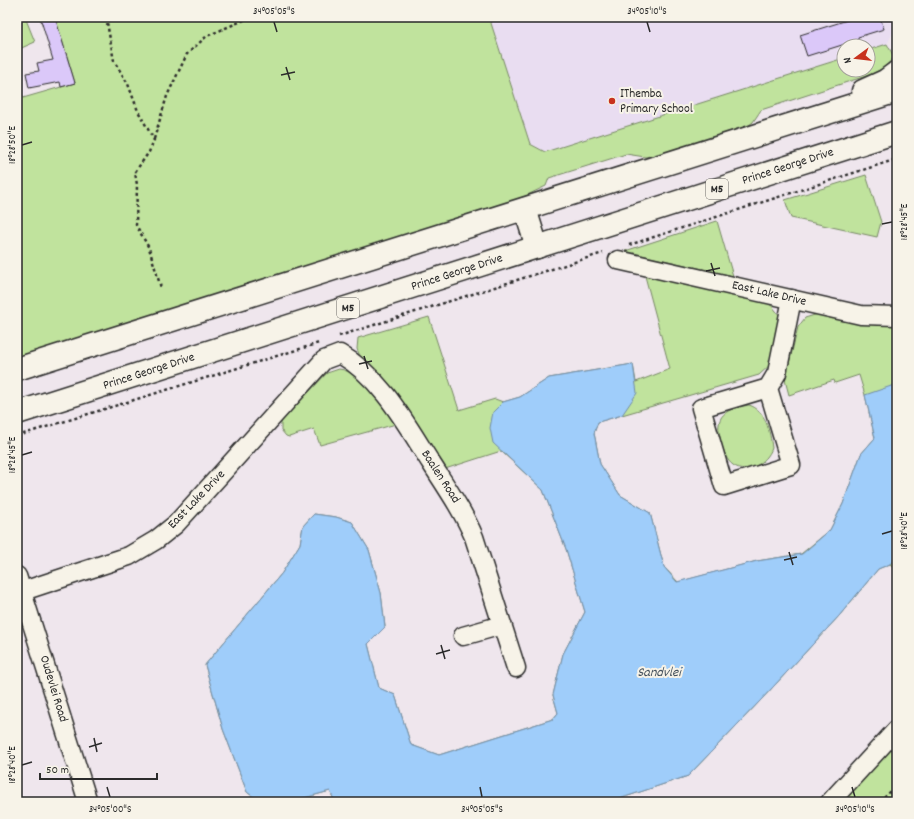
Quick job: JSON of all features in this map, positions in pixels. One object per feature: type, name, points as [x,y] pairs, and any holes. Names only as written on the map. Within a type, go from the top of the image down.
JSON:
[{"type":"main road","points":[[746,138],[885,81],[897,72]]},
{"type":"main road","points":[[17,369],[897,91]]},
{"type":"main road","name":"Prince George Drive","points":[[17,413],[897,132]]},
{"type":"main road","points":[[525,209],[537,247]]},
{"type":"street","name":"East Lake Drive","points":[[618,252],[792,299],[861,315],[897,316]]},
{"type":"street","points":[[768,388],[791,465],[724,486],[701,408],[768,388],[777,374],[792,299]]},
{"type":"street","name":"East Lake Drive","points":[[19,587],[129,556],[156,540],[181,518],[336,346]]},
{"type":"street","name":"Baalen Road","points":[[336,346],[379,387],[395,406],[465,517],[474,537],[516,668]]},
{"type":"street","name":"Oudevlei Road","points":[[19,587],[88,802]]},
{"type":"street","points":[[463,636],[502,625]]},
{"type":"street","points":[[830,802],[897,729]]},
{"type":"path","points":[[106,17],[114,61],[128,84],[138,111],[154,140]]},
{"type":"path","points":[[161,288],[149,248],[136,225],[137,184],[135,172],[149,152],[167,96],[187,54],[207,36],[251,17]]},
{"type":"path","points":[[336,346],[897,160]]},
{"type":"path","points":[[17,436],[324,341]]},
{"type":"path","points":[[880,802],[897,785]]},
{"type":"shaded area","name":"IThemba Primary School","points":[[489,17],[891,17],[895,29],[887,44],[876,47],[876,38],[836,38],[836,61],[545,152],[530,144]]},
{"type":"green space","points":[[17,17],[25,17],[35,42],[17,50]]},
{"type":"green space","points":[[55,17],[489,17],[530,144],[545,152],[836,61],[836,78],[860,78],[761,110],[753,122],[741,131],[687,149],[645,157],[626,154],[549,178],[546,186],[494,211],[17,360],[17,83],[23,98],[75,83]]},
{"type":"green space","points":[[887,44],[894,57],[885,67],[876,72],[876,47]]},
{"type":"green space","points":[[866,175],[881,222],[877,237],[791,218],[785,200]]},
{"type":"green space","points":[[717,221],[733,276],[625,251]]},
{"type":"green space","name":"Sandvlei","points":[[645,276],[763,301],[772,306],[780,316],[770,365],[759,375],[598,422],[594,433],[600,464],[620,495],[650,513],[664,567],[678,582],[757,561],[801,554],[830,530],[843,504],[861,454],[875,438],[859,375],[835,383],[834,380],[789,395],[785,380],[798,327],[805,318],[818,314],[863,323],[897,324],[897,570],[890,564],[878,569],[839,616],[688,776],[610,802],[335,802],[330,791],[289,802],[260,802],[247,792],[223,729],[205,665],[282,573],[300,544],[303,526],[314,514],[336,517],[352,522],[369,550],[381,593],[385,627],[368,644],[379,688],[395,695],[411,745],[439,755],[553,719],[558,713],[553,695],[563,654],[585,612],[566,549],[543,490],[501,451],[445,469],[361,359],[357,349],[358,338],[429,317],[459,410],[495,399],[503,402],[520,397],[549,378],[633,364],[636,382],[670,369]]},
{"type":"green space","points":[[339,369],[356,376],[364,383],[396,424],[320,445],[314,429],[289,437],[286,436],[281,430],[281,421],[327,373]]},
{"type":"green space","points":[[749,405],[759,412],[766,422],[772,448],[761,463],[744,469],[738,468],[727,459],[722,446],[719,422],[726,413],[731,410]]},
{"type":"green space","points":[[897,729],[897,802],[830,802]]},
{"type":"water","name":"Sandvlei","points":[[633,364],[637,393],[622,415],[598,422],[594,433],[600,464],[620,495],[650,513],[664,567],[677,582],[757,561],[802,554],[830,530],[843,504],[861,454],[875,438],[865,395],[897,384],[897,556],[890,564],[878,569],[839,616],[688,776],[610,802],[335,802],[330,791],[289,802],[260,802],[247,792],[223,729],[205,665],[282,573],[300,544],[303,526],[314,514],[336,517],[352,522],[369,550],[381,593],[385,627],[368,644],[379,688],[395,695],[411,745],[439,755],[553,719],[558,713],[553,695],[563,654],[585,612],[566,549],[543,490],[493,443],[490,428],[493,412],[503,402],[520,397],[549,378]]},
{"type":"building","points":[[40,17],[55,17],[75,83],[61,87],[60,82],[29,88],[26,73],[39,71],[37,63],[53,60]]},
{"type":"building","points":[[857,17],[880,17],[884,29],[858,38],[836,38],[836,47],[807,56],[800,35]]},
{"type":"place","name":"IThemba Primary School","points":[[612,101]]}]
